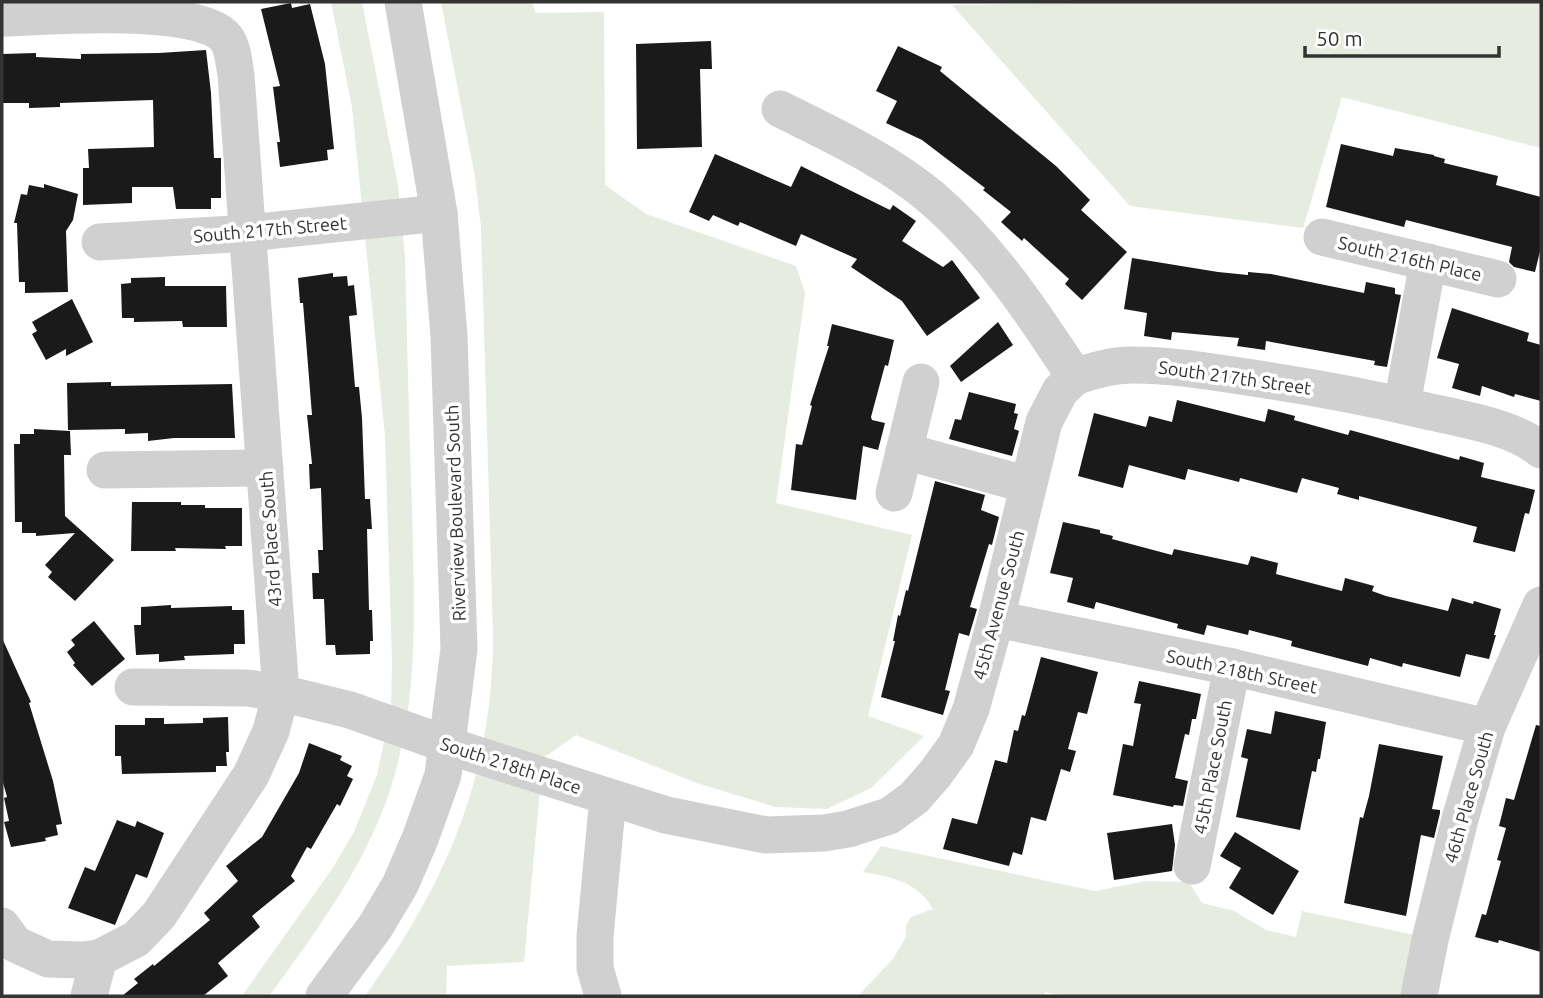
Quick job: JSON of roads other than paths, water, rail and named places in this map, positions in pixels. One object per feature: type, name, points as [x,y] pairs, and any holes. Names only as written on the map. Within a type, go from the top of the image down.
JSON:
[{"type":"street","name":"Riverview Boulevard South","points":[[324,996],[375,927],[400,885],[443,775],[459,649],[449,335],[439,213],[402,2]]},
{"type":"street","points":[[2,18],[77,9]]},
{"type":"street","name":"43rd Place South","points":[[77,9],[169,18],[216,30],[227,39],[236,75],[281,693],[271,731],[251,775],[159,915],[136,939],[83,959]]},
{"type":"street","points":[[780,109],[878,161],[931,198],[971,237],[1010,282],[1075,377]]},
{"type":"street","name":"South 217th Street","points":[[100,242],[249,233],[439,213]]},
{"type":"street","name":"South 216th Place","points":[[1322,237],[1498,279]]},
{"type":"street","points":[[1402,405],[1428,261]]},
{"type":"street","name":"South 217th Street","points":[[1075,377],[1112,366],[1187,368],[1317,388],[1402,405],[1507,432],[1541,450]]},
{"type":"street","name":"45th Avenue South","points":[[889,816],[914,798],[956,745],[971,709],[996,619],[1044,422],[1060,391],[1075,377]]},
{"type":"street","points":[[894,493],[921,382]]},
{"type":"street","points":[[904,451],[1028,485]]},
{"type":"street","points":[[106,470],[265,468]]},
{"type":"street","name":"46th Place South","points":[[1419,996],[1460,819],[1487,727],[1541,605]]},
{"type":"street","name":"South 218th Street","points":[[996,619],[1232,667],[1487,727]]},
{"type":"street","name":"45th Place South","points":[[1192,866],[1232,667]]},
{"type":"street","name":"South 218th Place","points":[[133,687],[247,688],[281,693],[350,710],[666,815],[766,835],[824,833],[848,829],[889,816]]},
{"type":"street","points":[[603,996],[595,968],[595,936],[608,797]]},
{"type":"street","points":[[2,926],[15,944],[48,959],[83,959],[89,996]]}]
